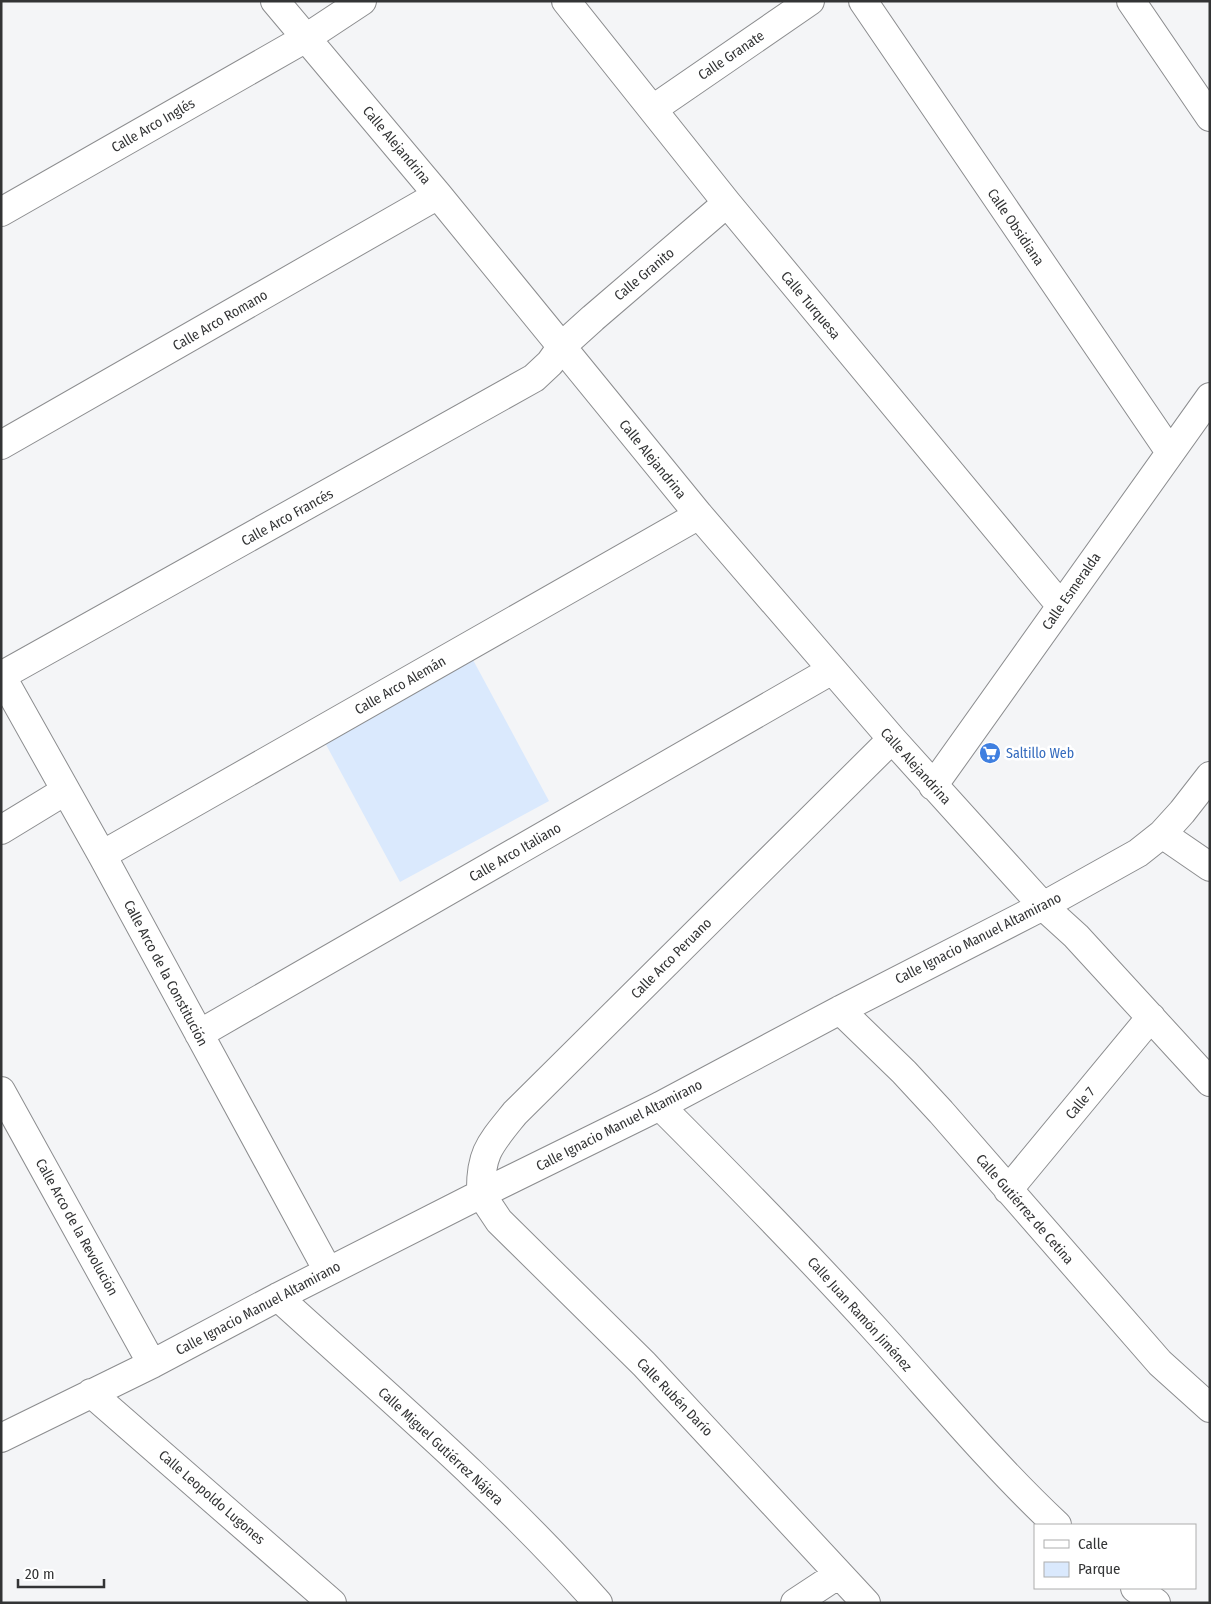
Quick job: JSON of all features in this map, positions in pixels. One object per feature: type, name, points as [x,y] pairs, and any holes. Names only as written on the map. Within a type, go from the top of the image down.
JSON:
[{"type":"street","name":"Calle Alejandrina","points":[[275,1],[438,194],[699,515],[832,670],[933,786],[1043,906],[1076,936],[1210,1082]]},
{"type":"street","name":"Calle Arco Inglés","points":[[1,212],[306,38],[362,1]]},
{"type":"street","name":"Calle Turquesa","points":[[566,1],[727,203],[1061,606]]},
{"type":"street","name":"Calle Granate","points":[[653,109],[810,1]]},
{"type":"street","name":"Calle Obsidiana","points":[[863,1],[1170,452]]},
{"type":"street","points":[[1131,1],[1210,117]]},
{"type":"street","name":"Calle Arco Romano","points":[[1,445],[438,194]]},
{"type":"street","name":"Calle Granito","points":[[562,346],[727,203]]},
{"type":"street","name":"Calle Arco Francés","points":[[1,676],[512,392],[534,378],[550,363],[562,346]]},
{"type":"street","name":"Calle Esmeralda","points":[[933,786],[1210,397]]},
{"type":"street","name":"Calle Arco Alemán","points":[[102,855],[699,515]]},
{"type":"street","name":"Calle Arco Italiano","points":[[199,1034],[832,670]]},
{"type":"street","name":"Calle Arco de la Constitución","points":[[1,676],[102,855],[328,1272]]},
{"type":"street","name":"Calle Arco Peruano","points":[[481,1194],[481,1172],[486,1153],[496,1136],[514,1113],[892,739]]},
{"type":"street","name":"Calle Ignacio Manuel Altamirano","points":[[1,1438],[152,1364],[278,1296],[660,1106],[840,1010],[1043,906],[1138,853],[1162,834],[1210,776]]},
{"type":"street","points":[[1,830],[65,791]]},
{"type":"street","points":[[1162,834],[1210,867]]},
{"type":"street","name":"Calle Gutiérrez de Cetina","points":[[840,1010],[922,1092],[1160,1363],[1208,1403]]},
{"type":"street","name":"Calle 7","points":[[1008,1190],[1151,1017]]},
{"type":"street","name":"Calle Arco de la Revolución","points":[[1,1091],[152,1364]]},
{"type":"street","name":"Calle Juan Ramón Jiménez","points":[[660,1106],[778,1224],[1018,1488],[1056,1524]]},
{"type":"street","name":"Calle Rubén Darío","points":[[481,1194],[500,1221],[650,1371],[866,1603]]},
{"type":"street","name":"Calle Miguel Gutiérrez Nájera","points":[[278,1296],[486,1487],[532,1532],[598,1603]]},
{"type":"street","name":"Calle Leopoldo Lugones","points":[[91,1393],[332,1603]]},
{"type":"street","points":[[796,1603],[839,1574]]},
{"type":"street","points":[[1136,1589],[1156,1603]]},
{"type":"green space","points":[[472,658],[549,801],[400,882],[323,739]]},
{"type":"place","name":"Saltillo Web","points":[[990,753]]}]
